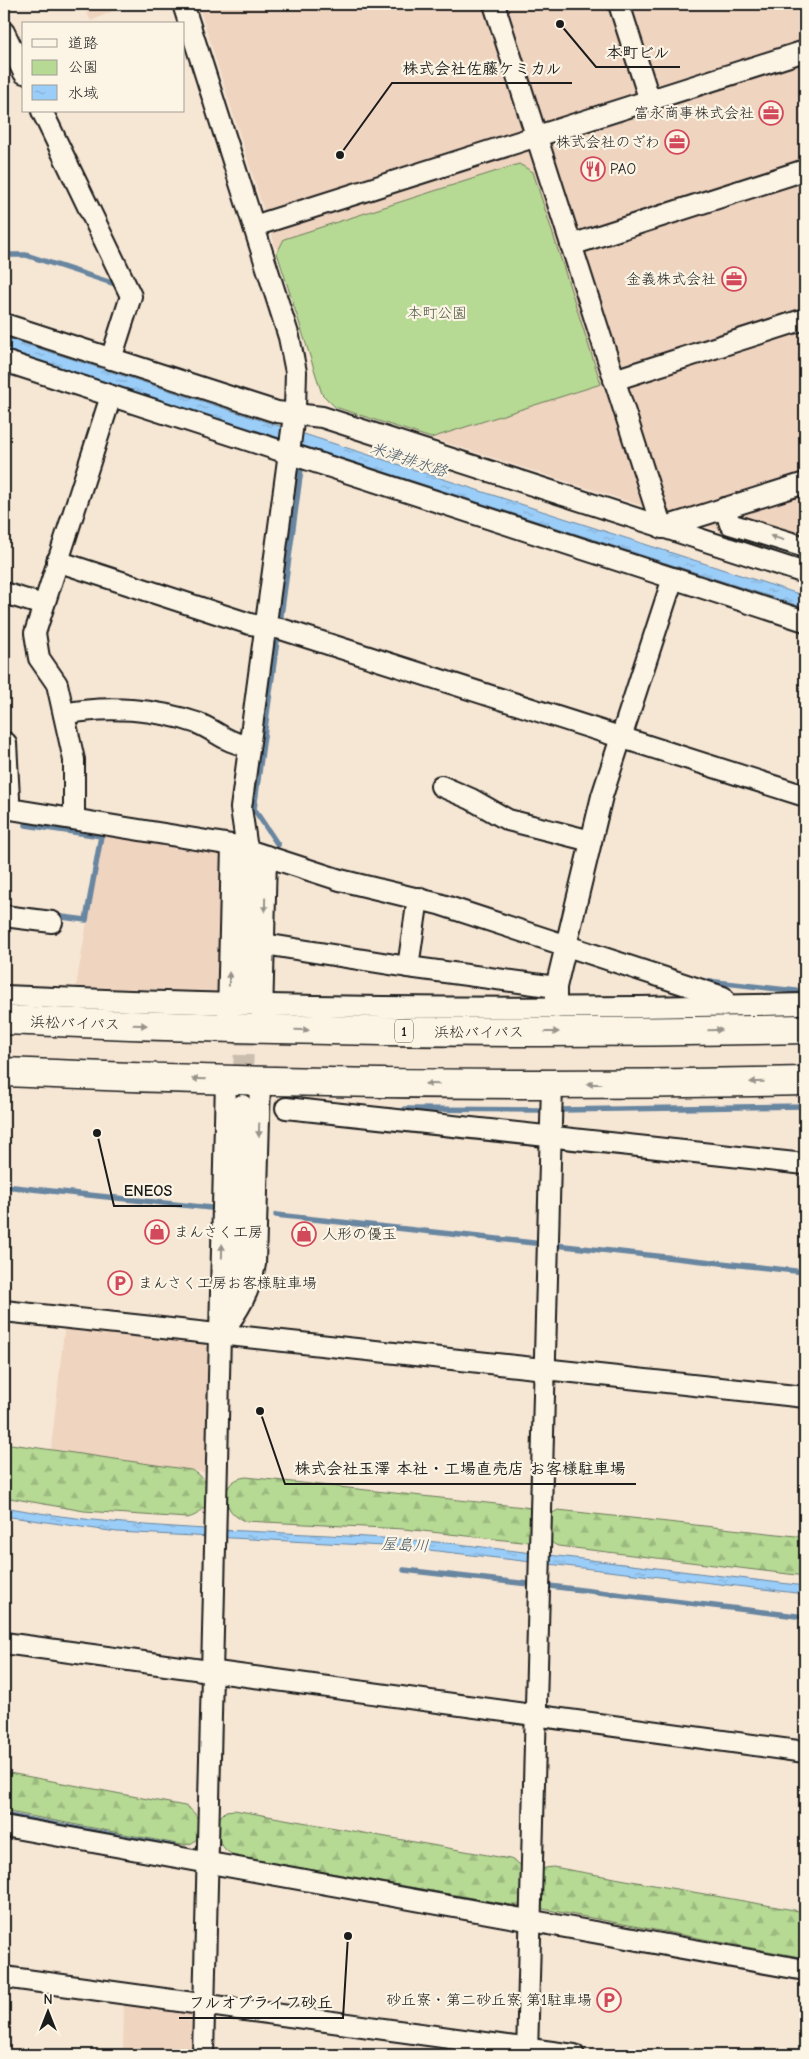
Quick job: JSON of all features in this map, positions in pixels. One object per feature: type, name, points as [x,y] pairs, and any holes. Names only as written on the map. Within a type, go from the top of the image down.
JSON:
[{"type":"highway","name":"浜松バイパス","points":[[4,1020],[228,1016],[555,1032],[805,1029]]},
{"type":"highway","points":[[4,1072],[226,1080],[254,1095],[552,1084],[805,1081]]},
{"type":"street","points":[[4,996],[228,1016],[241,808],[296,390],[294,355],[183,4]]},
{"type":"street","points":[[494,4],[662,528]]},
{"type":"street","points":[[619,4],[650,101]]},
{"type":"street","points":[[4,32],[22,70]]},
{"type":"street","points":[[254,226],[805,51]]},
{"type":"street","points":[[42,112],[131,296],[111,359]]},
{"type":"street","points":[[571,245],[805,170]]},
{"type":"street","points":[[614,380],[805,319]]},
{"type":"street","points":[[4,324],[293,417],[322,417],[805,573]]},
{"type":"street","points":[[4,361],[805,621]]},
{"type":"street","points":[[74,819],[76,808],[74,760],[57,684],[39,658],[35,633],[42,605],[111,396]]},
{"type":"street","points":[[662,528],[805,483]]},
{"type":"street","points":[[725,508],[730,524],[805,548]]},
{"type":"street","points":[[57,561],[250,624],[281,629],[805,796]]},
{"type":"street","points":[[556,1008],[556,987],[602,796],[673,578]]},
{"type":"street","points":[[4,593],[42,605]]},
{"type":"street","points":[[64,714],[114,709],[140,711],[198,724],[234,744],[249,746]]},
{"type":"street","points":[[6,743],[5,809],[239,847],[340,880],[418,898],[723,996],[723,1006]]},
{"type":"street","points":[[441,786],[471,799],[508,820],[591,842]]},
{"type":"street","points":[[239,847],[249,864],[245,993]]},
{"type":"street","points":[[266,856],[262,1017],[556,1008],[805,1004]]},
{"type":"street","points":[[408,967],[418,898]]},
{"type":"street","points":[[4,916],[52,922]]},
{"type":"street","points":[[264,944],[408,967],[556,987]]},
{"type":"street","points":[[203,2055],[222,1334],[220,1309],[226,1080]]},
{"type":"street","points":[[527,2052],[552,1084]]},
{"type":"street","points":[[222,1334],[237,1263],[254,1095],[287,1101],[321,1112]]},
{"type":"street","points":[[286,1108],[805,1164]]},
{"type":"street","points":[[4,1311],[805,1397]]},
{"type":"street","points":[[4,1644],[805,1752]]},
{"type":"street","points":[[4,1826],[805,1970]]},
{"type":"street","points":[[4,1977],[527,2052],[574,2055]]},
{"type":"shaded area","points":[[83,4],[128,4],[91,21]]},
{"type":"shaded area","points":[[198,4],[805,4],[805,558],[335,407],[322,393]]},
{"type":"shaded area","points":[[102,834],[221,853],[225,858],[221,987],[217,991],[76,987]]},
{"type":"shaded area","points":[[65,1323],[207,1339],[211,1343],[208,1473],[51,1450]]},
{"type":"shaded area","points":[[124,2002],[194,2012],[193,2055],[123,2055]]},
{"type":"green space","name":"本町公園","points":[[519,164],[533,172],[601,384],[431,438],[335,407],[322,394],[277,253],[284,239]]},
{"type":"green space","points":[[4,1443],[191,1470],[205,1481],[208,1488],[208,1496],[202,1510],[196,1515],[187,1518],[84,1511],[4,1497]]},
{"type":"green space","points":[[246,1477],[531,1508],[536,1514],[535,1536],[530,1540],[522,1542],[404,1529],[245,1521],[231,1511],[226,1497],[227,1490],[231,1484],[237,1479]]},
{"type":"green space","points":[[558,1510],[805,1537],[805,1576],[558,1546],[553,1544],[548,1538],[547,1516]]},
{"type":"green space","points":[[4,1772],[185,1806],[191,1810],[199,1822],[199,1835],[190,1844],[182,1845],[4,1811]]},
{"type":"green space","points":[[234,1810],[510,1859],[517,1862],[524,1870],[526,1880],[525,1900],[520,1905],[511,1905],[235,1856],[229,1853],[222,1845],[218,1829],[220,1817],[226,1811]]},
{"type":"green space","points":[[553,1867],[805,1912],[805,1958],[543,1909],[537,1902],[538,1873],[545,1868]]},
{"type":"water","points":[[4,337],[805,596],[805,608],[4,349]]},
{"type":"water","name":"屋島川","points":[[4,1507],[60,1516],[174,1527],[401,1539],[458,1544],[805,1586],[805,1594],[403,1547],[117,1532],[4,1516]]},
{"type":"waterway","points":[[4,255],[26,255],[115,284]]},
{"type":"waterway","points":[[4,392],[10,373]]},
{"type":"waterway","points":[[280,623],[301,469]]},
{"type":"waterway","points":[[278,633],[254,809],[278,845]]},
{"type":"waterway","points":[[26,825],[101,836],[86,920],[54,916]]},
{"type":"waterway","points":[[707,981],[805,992]]},
{"type":"waterway","points":[[560,1110],[805,1106]]},
{"type":"waterway","points":[[405,1109],[543,1110]]},
{"type":"waterway","points":[[4,1186],[211,1208]]},
{"type":"waterway","points":[[276,1215],[543,1244]]},
{"type":"waterway","points":[[555,1245],[805,1272]]},
{"type":"waterway","points":[[404,1570],[529,1584]]},
{"type":"waterway","points":[[549,1586],[805,1617]]},
{"type":"waterway","points":[[4,1815],[176,1847]]},
{"type":"tunnel","points":[[242,1105],[245,1014]]},
{"type":"place","name":"本町ビル","points":[[560,24]]},
{"type":"place","name":"富永商事株式会社","points":[[771,113]]},
{"type":"place","name":"株式会社のざわ","points":[[677,142]]},
{"type":"place","name":"株式会社佐藤ケミカル","points":[[340,155]]},
{"type":"place","name":"PAO","points":[[593,169]]},
{"type":"place","name":"金義株式会社","points":[[734,279]]},
{"type":"place","name":"ENEOS","points":[[97,1133]]},
{"type":"place","name":"まんさく工房","points":[[157,1232]]},
{"type":"place","name":"人形の優玉","points":[[304,1234]]},
{"type":"place","name":"まんさく工房お客様駐車場","points":[[120,1283]]},
{"type":"place","name":"株式会社玉澤 本社・工場直売店 お客様駐車場","points":[[260,1411]]},
{"type":"place","name":"フルオブライフ砂丘","points":[[348,1936]]},
{"type":"place","name":"砂丘寮・第二砂丘寮 第1駐車場","points":[[609,2000]]},
{"type":"water label","name":"米津排水路","points":[[409,459]]}]
